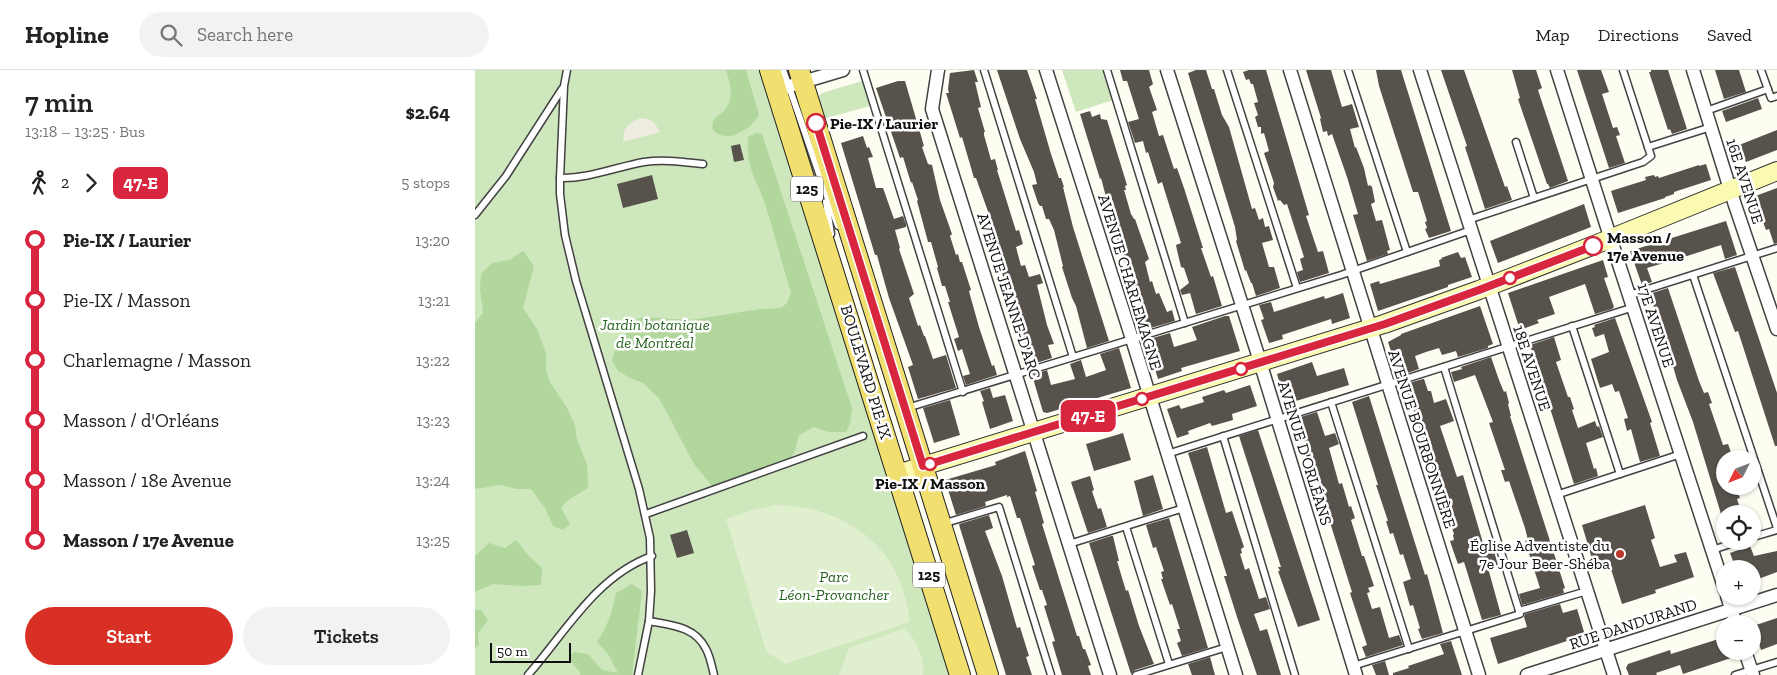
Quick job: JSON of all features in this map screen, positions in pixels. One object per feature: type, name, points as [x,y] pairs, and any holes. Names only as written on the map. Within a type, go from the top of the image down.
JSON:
[{"type":"main road","name":"BOULEVARD PIE-IX","points":[[770,70],[792,82],[865,281],[988,675]]},
{"type":"main road","name":"BOULEVARD PIE-IX","points":[[792,82],[839,287],[960,675]]},
{"type":"street","points":[[792,82],[843,70]]},
{"type":"street","name":"AVENUE JEANNE-D'ARC","points":[[937,70],[932,109],[1110,675]]},
{"type":"street","name":"AVENUE CHARLEMAGNE","points":[[1046,70],[1236,675]]},
{"type":"street","name":"AVENUE D'ORLÉANS","points":[[1167,70],[1278,419],[1355,670]]},
{"type":"street","name":"AVENUE BOURBONNIÈRE","points":[[1290,70],[1479,675]]},
{"type":"street","name":"18E AVENUE","points":[[1420,70],[1614,675]]},
{"type":"street","name":"17E AVENUE","points":[[1557,70],[1716,562]]},
{"type":"street","name":"16E AVENUE","points":[[1693,70],[1777,329]]},
{"type":"street","points":[[897,474],[1035,433],[1370,328],[1489,286],[1611,239],[1777,171]]},
{"type":"street","name":"RUE DANDURAND","points":[[1527,675],[1777,595]]},
{"type":"street","points":[[1730,605],[1733,615]]},
{"type":"street","points":[[1748,660],[1752,672]]},
{"type":"lane","points":[[567,70],[563,86],[560,178],[561,211],[569,258],[646,514],[651,538],[649,621],[639,675]]},
{"type":"lane","points":[[783,70],[792,82],[823,186],[840,232]]},
{"type":"lane","points":[[863,70],[963,392]]},
{"type":"lane","points":[[984,70],[1073,357]]},
{"type":"lane","points":[[1107,70],[1185,323]]},
{"type":"lane","points":[[1227,70],[1297,288]]},
{"type":"lane","points":[[1349,70],[1407,252]]},
{"type":"lane","points":[[905,409],[1352,271],[1407,252],[1534,198],[1643,162],[1651,156],[1623,70]]},
{"type":"lane","points":[[1761,70],[1771,98],[1777,96]]},
{"type":"lane","points":[[475,215],[506,176],[563,86]]},
{"type":"lane","points":[[1706,111],[1767,89]]},
{"type":"lane","points":[[1649,147],[1711,126]]},
{"type":"lane","points":[[1516,142],[1534,198]]},
{"type":"lane","points":[[560,178],[578,177],[645,162],[667,161],[703,164]]},
{"type":"lane","points":[[823,186],[839,287]]},
{"type":"lane","points":[[844,241],[865,281]]},
{"type":"lane","points":[[1167,454],[1572,326],[1693,275],[1777,248]]},
{"type":"lane","points":[[1693,275],[1777,529],[1761,534]]},
{"type":"lane","points":[[1572,326],[1620,474]]},
{"type":"lane","points":[[1355,670],[1409,649],[1520,614],[1444,367]]},
{"type":"lane","points":[[1331,402],[1409,649]]},
{"type":"lane","points":[[646,514],[863,436]]},
{"type":"lane","points":[[1223,436],[1295,675]]},
{"type":"lane","points":[[1556,495],[1681,454]]},
{"type":"lane","points":[[941,524],[999,507],[1051,675]]},
{"type":"lane","points":[[1069,544],[1184,508]]},
{"type":"lane","points":[[1126,527],[1169,664]]},
{"type":"lane","points":[[1712,550],[1716,549]]},
{"type":"lane","points":[[528,675],[588,602],[607,583],[628,566],[652,556]]},
{"type":"lane","points":[[1519,611],[1587,591]]},
{"type":"lane","points":[[649,621],[678,626],[689,630],[698,637],[706,648],[714,675]]},
{"type":"lane","points":[[1136,675],[1227,647]]},
{"type":"lane","points":[[1735,675],[1752,672],[1777,662]]},
{"type":"green space","name":"Jardin botanique de Montréal","points":[[475,70],[759,70],[779,134],[782,135],[881,454],[879,454],[951,675],[475,675]]},
{"type":"green space","points":[[726,70],[746,70],[759,115],[745,129],[735,135],[727,136],[716,133],[712,126],[715,119],[724,111],[730,101],[730,86]]},
{"type":"green space","points":[[1062,70],[1105,70],[1113,100],[1076,112]]},
{"type":"green space","points":[[862,81],[870,106],[823,119],[819,96],[822,93]]},
{"type":"green space","points":[[756,133],[762,134],[852,408],[850,424],[846,432],[828,432],[814,427],[799,435],[795,451],[788,462],[730,487],[711,485],[694,464],[659,398],[643,383],[618,371],[612,360],[615,351],[625,340],[626,331],[633,321],[643,317],[691,320],[760,309],[781,308],[787,303],[791,293],[763,197],[750,166],[748,137]]},
{"type":"green space","points":[[523,251],[534,266],[523,308],[537,329],[546,353],[546,371],[551,384],[566,406],[575,425],[577,440],[587,464],[588,488],[568,500],[561,508],[570,524],[563,530],[553,526],[545,508],[531,489],[516,489],[501,485],[475,489],[475,323],[483,313],[480,288],[481,274],[492,263],[509,260]]},
{"type":"green space","name":"Parc Léon-Provancher","points":[[776,505],[802,508],[827,514],[848,523],[867,536],[883,553],[896,573],[905,596],[910,622],[785,664],[766,651],[726,519],[752,510]]},
{"type":"green space","points":[[516,540],[542,568],[541,585],[493,584],[475,592],[475,556],[489,543],[505,548]]},
{"type":"green space","points":[[632,584],[642,591],[632,675],[580,675],[580,672],[568,658],[574,652],[588,654],[602,670],[618,673],[608,654],[597,642],[609,619],[616,593]]},
{"type":"green space","points":[[475,610],[481,610],[488,620],[478,633],[479,645],[475,648]]},
{"type":"green space","points":[[905,628],[919,650],[923,662],[923,675],[839,675],[849,648]]},
{"type":"shaded area","points":[[639,118],[654,122],[660,132],[623,142],[624,131],[627,126]]},
{"type":"building","points":[[974,70],[978,82],[975,82],[981,107],[978,108],[991,160],[995,159],[1016,231],[1019,230],[1023,244],[1016,247],[1021,266],[1025,265],[1029,277],[1040,274],[1043,283],[1037,285],[1054,344],[1048,345],[1052,358],[1033,364],[1029,348],[1027,349],[1019,314],[1016,315],[1007,281],[1005,282],[999,264],[1001,263],[988,218],[990,217],[976,178],[974,178],[946,93],[949,93],[950,73]]},
{"type":"building","points":[[997,70],[1027,70],[1037,99],[1035,99],[1051,154],[1064,187],[1073,227],[1109,341],[1087,348],[1076,306],[1062,267],[1054,230],[1049,219],[1046,219],[1042,206],[1038,203],[1032,185],[1037,184],[1034,172],[1020,139]]},
{"type":"building","points":[[1120,70],[1149,70],[1153,84],[1149,87],[1157,110],[1152,112],[1159,136],[1163,135],[1174,169],[1177,168],[1203,248],[1201,248],[1211,277],[1213,276],[1222,306],[1196,314],[1190,293],[1182,295],[1180,290],[1189,283],[1184,268],[1181,267],[1176,245],[1181,243],[1162,182],[1158,184],[1143,141],[1135,143],[1128,122],[1139,119],[1127,81],[1123,81]]},
{"type":"building","points":[[1196,70],[1206,70],[1222,115],[1229,127],[1252,209],[1255,208],[1259,220],[1263,218],[1265,227],[1269,226],[1273,240],[1262,243],[1269,267],[1274,267],[1280,288],[1256,296],[1252,283],[1245,271],[1236,241],[1235,227],[1188,73]]},
{"type":"building","points":[[1266,70],[1309,215],[1306,216],[1318,252],[1323,251],[1329,273],[1300,282],[1297,272],[1303,270],[1300,259],[1304,257],[1287,204],[1284,205],[1280,200],[1278,201],[1273,187],[1274,183],[1264,153],[1269,151],[1264,133],[1261,134],[1261,127],[1258,127],[1255,117],[1258,115],[1254,103],[1258,102],[1253,84],[1251,84],[1249,79],[1246,80],[1243,72]]},
{"type":"building","points":[[1306,70],[1331,70],[1342,107],[1352,104],[1359,127],[1350,129],[1355,148],[1364,168],[1368,186],[1372,187],[1375,202],[1371,204],[1376,221],[1382,220],[1390,250],[1387,251],[1388,254],[1367,261],[1353,215],[1358,214],[1347,177],[1332,134],[1328,136],[1327,131],[1323,132],[1321,118]]},
{"type":"building","points":[[1376,70],[1401,70],[1451,231],[1429,238],[1425,229],[1427,228],[1425,222],[1427,221],[1418,192],[1413,192],[1379,86]]},
{"type":"building","points":[[1441,70],[1464,70],[1505,187],[1507,186],[1512,200],[1485,209],[1465,147],[1467,146]]},
{"type":"building","points":[[1512,70],[1536,70],[1542,88],[1538,90],[1568,181],[1550,188],[1547,184],[1518,99],[1520,98]]},
{"type":"building","points":[[1577,70],[1601,70],[1609,92],[1602,94],[1613,128],[1617,127],[1620,135],[1616,136],[1625,163],[1609,168]]},
{"type":"building","points":[[1651,70],[1668,70],[1687,129],[1672,134],[1670,129],[1668,130],[1649,72]]},
{"type":"building","points":[[1715,70],[1739,70],[1746,92],[1724,99]]},
{"type":"building","points":[[898,81],[905,81],[924,146],[922,147],[928,164],[932,165],[940,200],[952,234],[950,236],[956,255],[958,254],[960,262],[962,262],[971,290],[969,291],[979,327],[992,366],[994,365],[997,375],[966,385],[963,376],[970,374],[962,349],[958,351],[954,339],[959,337],[948,302],[950,302],[945,286],[942,286],[931,242],[928,242],[912,182],[903,157],[900,158],[876,88]]},
{"type":"building","points":[[1758,98],[1762,109],[1726,122],[1722,111]]},
{"type":"building","points":[[1090,111],[1092,117],[1100,114],[1101,119],[1107,120],[1127,185],[1125,186],[1126,190],[1124,190],[1131,214],[1135,219],[1149,259],[1145,262],[1150,282],[1152,281],[1156,294],[1159,293],[1167,312],[1172,310],[1175,321],[1147,329],[1120,242],[1118,242],[1101,178],[1080,114]]},
{"type":"building","points":[[1777,130],[1777,150],[1746,162],[1743,156],[1738,158],[1734,147]]},
{"type":"building","points":[[863,136],[867,148],[869,147],[873,157],[868,158],[876,188],[883,188],[894,219],[903,216],[906,224],[906,227],[895,230],[899,249],[914,294],[909,298],[918,326],[920,325],[933,359],[946,355],[956,388],[918,399],[908,367],[913,365],[889,298],[877,255],[875,255],[841,143]]},
{"type":"building","points":[[740,144],[744,160],[734,162],[731,146]]},
{"type":"building","points":[[1706,164],[1711,180],[1674,192],[1674,194],[1665,198],[1618,213],[1611,191],[1646,180],[1645,177],[1654,175],[1659,178]]},
{"type":"building","points":[[652,175],[658,199],[623,208],[617,184]]},
{"type":"building","points":[[1777,188],[1777,243],[1774,244],[1769,229],[1766,230],[1760,214],[1756,215],[1750,198]]},
{"type":"building","points":[[1584,204],[1591,227],[1498,263],[1490,241]]},
{"type":"building","points":[[1726,221],[1737,255],[1725,259],[1721,245],[1647,268],[1652,282],[1642,285],[1630,251]]},
{"type":"building","points":[[1458,252],[1461,258],[1465,257],[1472,277],[1378,311],[1370,284],[1379,281],[1380,284],[1440,266],[1439,260],[1441,258]]},
{"type":"building","points":[[1603,260],[1608,277],[1604,278],[1614,307],[1612,309],[1595,314],[1585,284],[1549,297],[1555,314],[1537,320],[1539,323],[1520,330],[1508,293]]},
{"type":"building","points":[[1735,267],[1777,393],[1777,446],[1775,446],[1738,331],[1735,332],[1713,273]]},
{"type":"building","points":[[1668,288],[1699,381],[1704,393],[1708,392],[1712,403],[1709,404],[1723,445],[1728,444],[1730,450],[1716,450],[1716,495],[1739,495],[1740,498],[1737,499],[1739,505],[1718,505],[1693,422],[1649,294]]},
{"type":"building","points":[[1343,293],[1350,318],[1332,324],[1331,319],[1282,335],[1283,339],[1269,343],[1261,320],[1264,319],[1259,305],[1271,302],[1274,312],[1324,296],[1325,299]]},
{"type":"building","points":[[1480,306],[1493,344],[1488,346],[1488,348],[1458,357],[1456,351],[1442,355],[1439,348],[1426,352],[1415,356],[1419,369],[1399,376],[1388,342],[1401,334]]},
{"type":"building","points":[[1229,316],[1240,351],[1181,368],[1182,371],[1158,379],[1146,340],[1170,333],[1174,347],[1197,340],[1192,327]]},
{"type":"building","points":[[1615,318],[1652,422],[1650,423],[1660,456],[1640,462],[1631,429],[1627,431],[1624,419],[1628,418],[1619,391],[1615,392],[1612,384],[1600,388],[1591,359],[1609,352],[1604,334],[1595,337],[1592,328],[1595,327],[1594,325]]},
{"type":"building","points":[[1554,337],[1561,360],[1556,362],[1574,409],[1572,410],[1578,428],[1595,421],[1603,437],[1586,443],[1598,476],[1574,484],[1530,345]]},
{"type":"building","points":[[1119,348],[1131,388],[1047,413],[1043,412],[1032,375],[1047,370],[1051,385],[1075,379],[1070,364],[1081,360],[1086,377],[1106,370],[1100,354]]},
{"type":"building","points":[[1491,357],[1504,392],[1506,391],[1510,416],[1565,588],[1563,589],[1564,593],[1522,605],[1519,594],[1540,588],[1525,541],[1528,540],[1525,528],[1509,481],[1505,482],[1501,470],[1505,470],[1489,423],[1493,422],[1475,375],[1454,382],[1451,372]]},
{"type":"building","points":[[1312,362],[1317,376],[1344,368],[1349,385],[1286,404],[1277,374]]},
{"type":"building","points":[[1424,379],[1428,391],[1431,391],[1434,403],[1446,399],[1454,421],[1440,426],[1457,477],[1463,475],[1483,543],[1491,541],[1498,565],[1488,568],[1501,615],[1482,620],[1464,562],[1458,564],[1450,541],[1454,540],[1454,534],[1405,384]]},
{"type":"building","points":[[1250,385],[1257,406],[1232,414],[1233,420],[1212,426],[1210,423],[1188,431],[1189,434],[1177,438],[1167,409],[1179,405],[1181,409],[1204,402],[1202,397],[1224,390],[1226,393]]},
{"type":"building","points":[[990,388],[993,398],[1005,395],[1013,421],[990,429],[980,391]]},
{"type":"building","points":[[1369,396],[1425,575],[1427,574],[1443,633],[1422,639],[1413,605],[1410,606],[1403,582],[1411,579],[1403,554],[1400,555],[1393,533],[1390,534],[1386,521],[1388,521],[1376,485],[1378,485],[1352,402]]},
{"type":"building","points":[[950,400],[960,435],[934,443],[923,408]]},
{"type":"building","points":[[1317,412],[1325,436],[1335,433],[1339,444],[1329,448],[1339,484],[1342,483],[1349,507],[1351,506],[1355,518],[1351,520],[1374,586],[1368,588],[1370,592],[1367,593],[1372,609],[1380,607],[1389,638],[1399,635],[1403,645],[1366,657],[1362,647],[1367,645],[1350,593],[1352,592],[1297,418]]},
{"type":"building","points":[[1258,430],[1320,620],[1298,627],[1278,571],[1280,571],[1278,567],[1281,567],[1239,436]]},
{"type":"building","points":[[1123,433],[1131,460],[1094,471],[1086,444]]},
{"type":"building","points":[[1207,447],[1226,513],[1232,511],[1244,547],[1241,549],[1242,553],[1240,554],[1245,570],[1249,568],[1259,599],[1266,597],[1270,609],[1254,614],[1260,631],[1267,629],[1281,675],[1257,675],[1238,620],[1224,576],[1227,576],[1188,453]]},
{"type":"building","points":[[1025,451],[1037,491],[1035,492],[1044,523],[1042,524],[1077,636],[1079,636],[1091,665],[1088,666],[1091,675],[1062,675],[1052,642],[1055,641],[1044,606],[1047,605],[1032,566],[1035,565],[1020,518],[1017,518],[1010,496],[1007,497],[1007,495],[985,502],[986,506],[956,515],[945,480],[996,465],[995,462]]},
{"type":"building","points":[[1153,475],[1163,509],[1143,516],[1134,481]]},
{"type":"building","points":[[1090,476],[1094,490],[1092,491],[1098,509],[1101,508],[1107,527],[1088,533],[1071,482]]},
{"type":"building","name":"Église Adventiste du 7e Jour Beer-Shéba","points":[[1645,505],[1655,538],[1651,540],[1660,567],[1677,562],[1674,555],[1686,552],[1694,577],[1655,590],[1656,593],[1622,604],[1610,566],[1601,569],[1597,557],[1592,559],[1582,525]]},
{"type":"building","points":[[989,515],[993,528],[985,531],[1002,576],[1017,628],[1020,627],[1029,656],[1026,657],[1032,675],[1006,675],[960,528],[959,524]]},
{"type":"building","points":[[1169,518],[1208,648],[1182,656],[1177,643],[1181,641],[1177,629],[1180,629],[1161,579],[1163,579],[1161,572],[1164,571],[1156,547],[1153,548],[1146,525]]},
{"type":"building","points":[[687,530],[694,553],[677,558],[670,535]]},
{"type":"building","points":[[1113,536],[1119,561],[1117,561],[1126,591],[1128,590],[1139,626],[1154,664],[1135,670],[1131,674],[1089,543]]},
{"type":"building","points":[[1739,550],[1752,550],[1754,556],[1777,551],[1777,572],[1761,578],[1761,560],[1733,560],[1730,553]]},
{"type":"building","points":[[1560,604],[1563,613],[1577,609],[1585,635],[1498,664],[1490,638],[1527,627],[1525,614]]},
{"type":"building","points":[[1777,618],[1777,644],[1761,650],[1761,623]]},
{"type":"building","points":[[1716,640],[1716,660],[1725,660],[1683,674],[1680,665],[1656,673],[1657,675],[1629,675],[1626,668],[1628,664],[1670,650],[1671,654]]},
{"type":"building","points":[[1451,641],[1462,675],[1393,675],[1393,673],[1409,668],[1408,666],[1444,654],[1440,644]]},
{"type":"building","points":[[1210,657],[1215,675],[1192,675],[1188,664]]},
{"type":"building","points":[[1385,661],[1389,675],[1376,675],[1372,665]]},
{"type":"bus line","name":"47-E","points":[[816,123],[923,466],[1385,324],[1593,246]]},
{"type":"place","name":"Pie-IX / Laurier","points":[[816,123]]},
{"type":"place","name":"Masson / 17e Avenue","points":[[1593,246]]},
{"type":"place","name":"Pie-IX / Masson","points":[[930,464]]},
{"type":"place","name":"Église Adventiste du 7e Jour Beer-Shéba","points":[[1620,554]]}]
